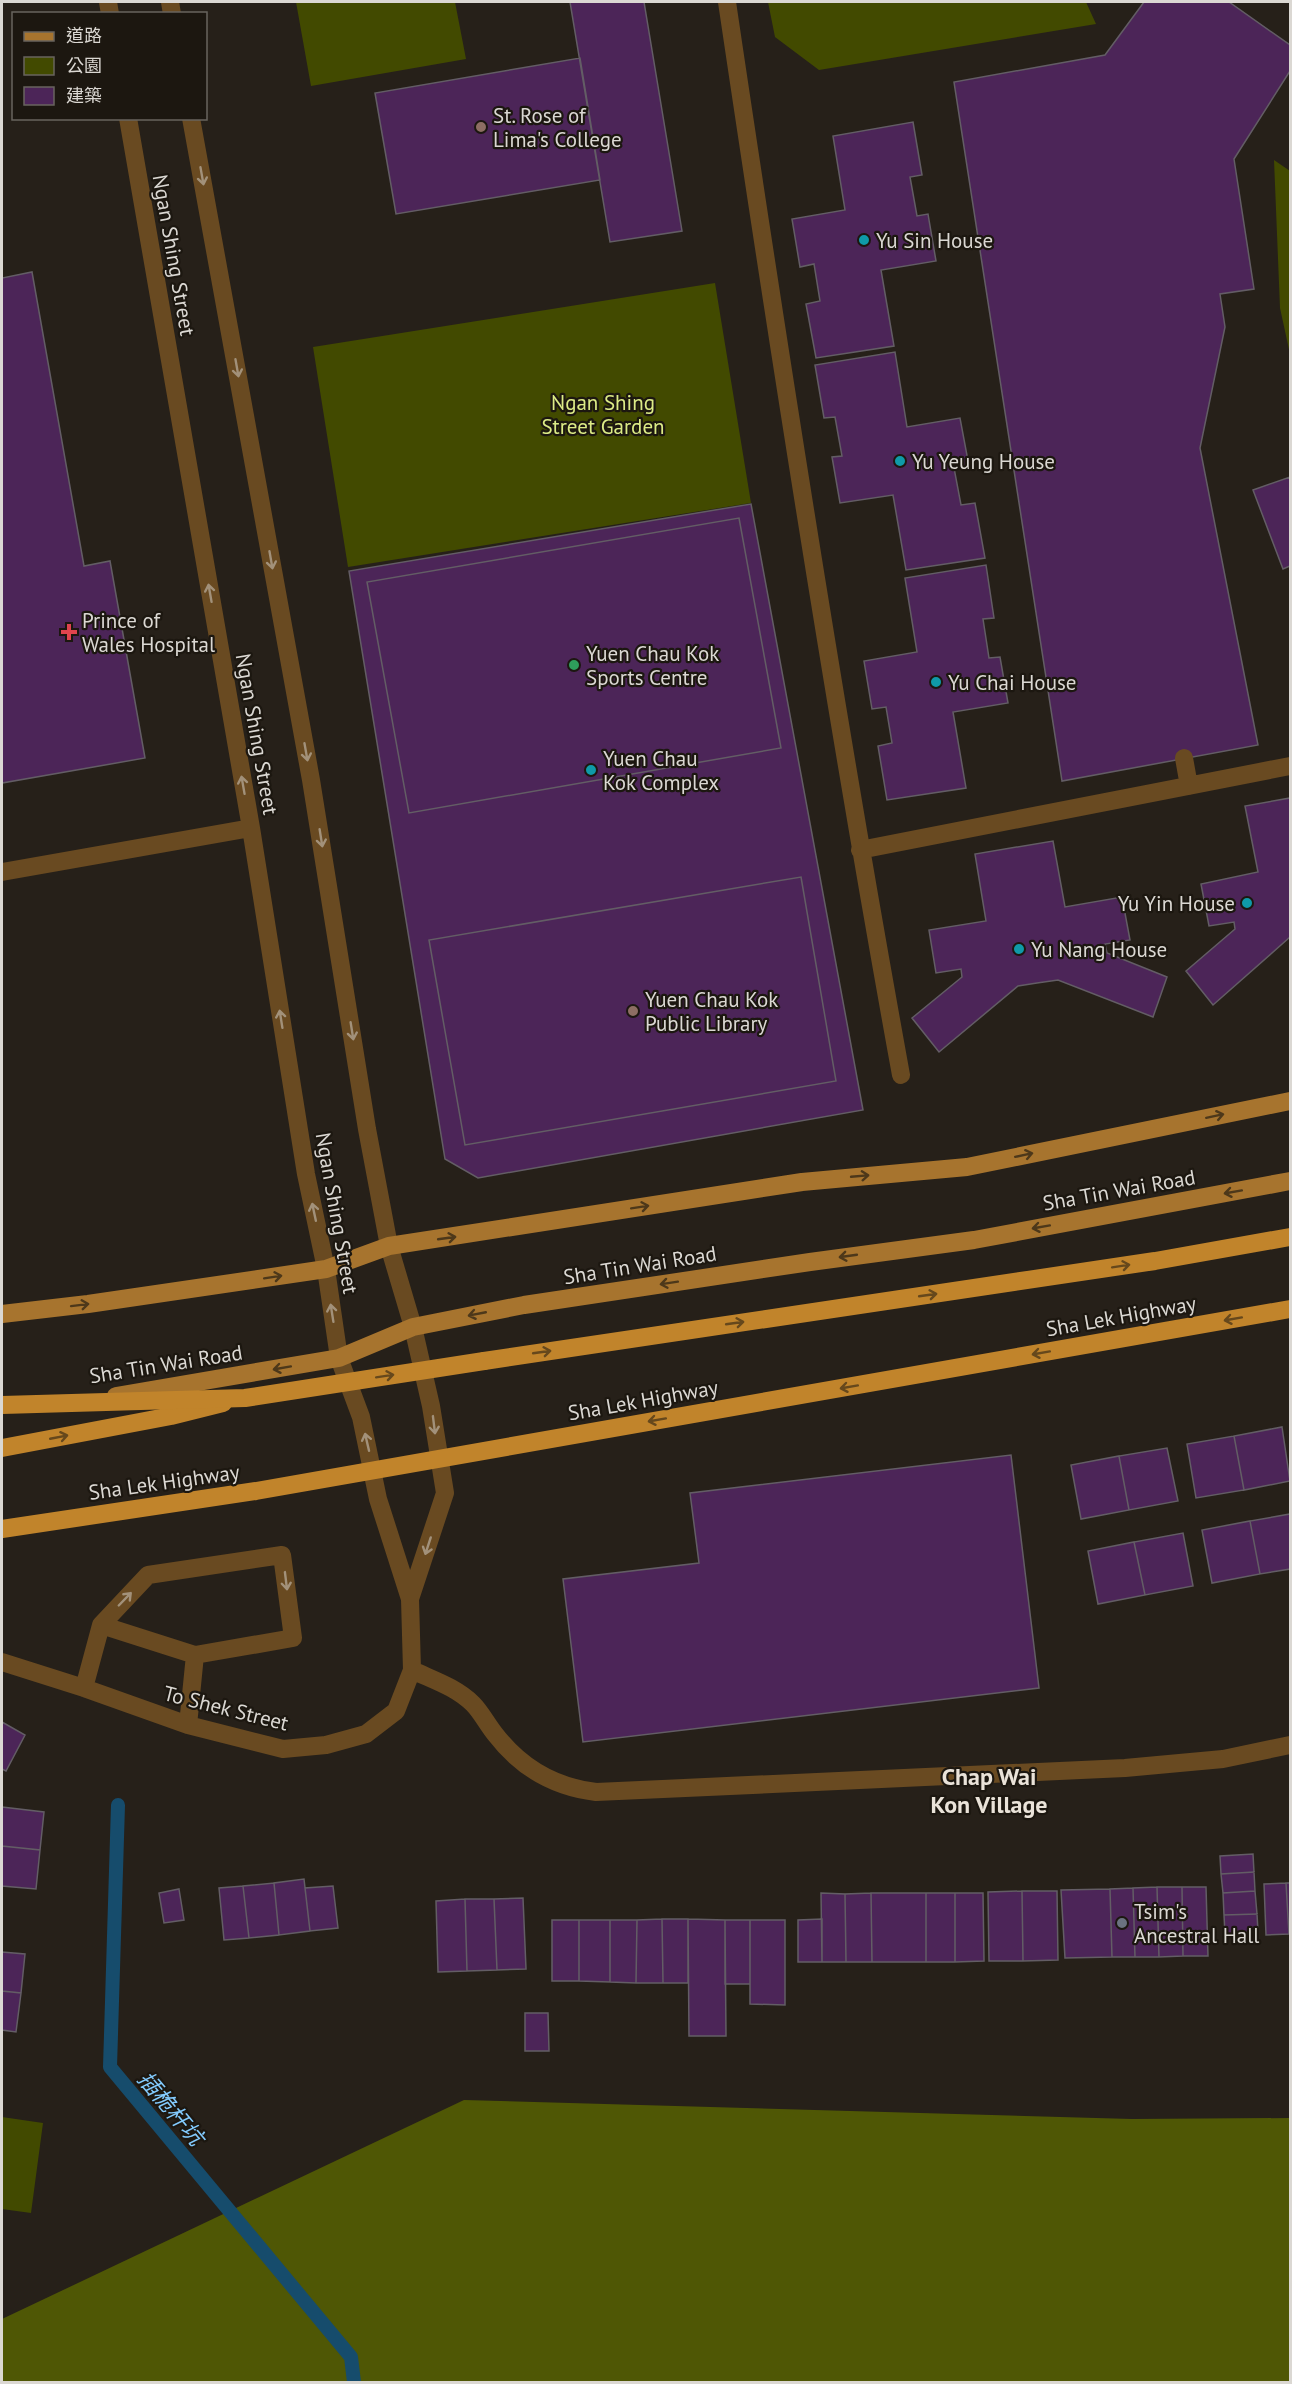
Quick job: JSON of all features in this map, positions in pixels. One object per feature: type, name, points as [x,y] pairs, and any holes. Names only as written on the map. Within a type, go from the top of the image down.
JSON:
[{"type":"highway","points":[[2,1448],[171,1416],[244,1398],[1155,1261],[1290,1237]]},
{"type":"highway","name":"Sha Lek Highway","points":[[2,1529],[256,1491],[1290,1309]]},
{"type":"highway","points":[[2,1407],[244,1398]]},
{"type":"main road","points":[[2,1314],[88,1304],[326,1269],[389,1246],[802,1182],[967,1167],[1290,1101]]},
{"type":"main road","name":"Sha Tin Wai Road","points":[[2,1407],[106,1398],[339,1358],[413,1327],[524,1305],[974,1240],[1290,1181]]},
{"type":"street","points":[[727,2],[765,261],[860,850],[901,1075]]},
{"type":"street","name":"Ngan Shing Street","points":[[128,120],[250,828],[306,1174],[326,1269],[339,1358]]},
{"type":"street","name":"Ngan Shing Street","points":[[191,120],[311,780],[367,1129],[389,1246],[413,1327]]},
{"type":"street","points":[[1184,758],[1189,786]]},
{"type":"street","points":[[860,850],[1290,766]]},
{"type":"street","points":[[2,872],[250,828]]},
{"type":"street","name":"To Shek Street","points":[[410,1599],[445,1493],[431,1406],[413,1327]]},
{"type":"street","name":"To Shek Street","points":[[2,1662],[188,1725],[283,1749],[326,1745],[366,1734],[396,1711],[412,1670],[410,1599],[378,1499],[361,1418],[339,1358]]},
{"type":"street","points":[[84,1688],[101,1625],[148,1575],[282,1555],[293,1638],[195,1654],[101,1625]]},
{"type":"street","points":[[188,1725],[195,1654]]},
{"type":"street","points":[[412,1670],[456,1690],[474,1705],[504,1746],[531,1770],[563,1785],[597,1792],[1125,1768],[1223,1759],[1290,1745]]},
{"type":"green space","points":[[296,2],[455,2],[466,59],[311,86]]},
{"type":"green space","points":[[768,2],[1086,2],[1096,24],[819,70],[775,37]]},
{"type":"green space","points":[[1274,160],[1290,171],[1290,354],[1280,308]]},
{"type":"green space","name":"Ngan Shing Street Garden","points":[[715,283],[751,503],[348,567],[313,347]]},
{"type":"green space","points":[[464,2100],[1132,2119],[1290,2118],[1290,2382],[2,2382],[2,2319]]},
{"type":"green space","points":[[2,2117],[43,2123],[31,2213],[2,2209]]},
{"type":"building","points":[[570,2],[644,2],[682,231],[610,242]]},
{"type":"building","points":[[1144,2],[1229,2],[1290,45],[1290,71],[1234,159],[1254,289],[1220,294],[1225,327],[1200,448],[1258,745],[1062,781],[954,82],[1105,55]]},
{"type":"building","points":[[580,58],[600,180],[396,214],[375,93]]},
{"type":"building","name":"Yu Sin House","points":[[913,122],[922,175],[910,177],[917,216],[928,214],[936,261],[881,270],[894,346],[816,358],[806,304],[820,301],[814,264],[800,267],[792,219],[845,210],[833,136]]},
{"type":"building","points":[[32,272],[84,566],[110,561],[145,758],[2,783],[2,278]]},
{"type":"building","name":"Yu Yeung House","points":[[895,352],[907,427],[960,418],[969,466],[954,468],[961,505],[975,503],[985,558],[906,570],[893,495],[840,503],[832,457],[842,456],[835,417],[824,418],[815,365]]},
{"type":"building","points":[[1290,477],[1290,566],[1283,569],[1253,490]]},
{"type":"building","name":"Yuen Chau Kok Complex","points":[[751,504],[863,1110],[478,1178],[445,1159],[349,571]]},
{"type":"building","name":"Yuen Chau Kok Sports Centre","points":[[739,518],[781,748],[409,813],[367,582]]},
{"type":"building","name":"Yu Chai House","points":[[986,565],[994,618],[983,619],[989,658],[1000,657],[1008,703],[953,712],[966,788],[887,800],[878,746],[892,743],[886,707],[872,709],[864,661],[917,652],[905,578]]},
{"type":"building","name":"Yu Yin House","points":[[1290,798],[1290,937],[1213,1005],[1186,971],[1235,929],[1234,922],[1209,926],[1201,884],[1258,872],[1245,806]]},
{"type":"building","name":"Yu Nang House","points":[[1053,841],[1065,907],[1122,897],[1130,940],[1105,944],[1107,953],[1167,977],[1153,1017],[1058,980],[1018,986],[939,1052],[912,1018],[962,977],[961,969],[936,973],[929,930],[986,921],[975,854]]},
{"type":"building","name":"Yuen Chau Kok Public Library","points":[[801,877],[836,1081],[465,1145],[429,940]]},
{"type":"building","points":[[1282,1427],[1290,1481],[1244,1490],[1234,1436]]},
{"type":"building","points":[[1234,1436],[1244,1490],[1196,1498],[1187,1444]]},
{"type":"building","points":[[1167,1448],[1178,1501],[1129,1510],[1119,1456]]},
{"type":"building","points":[[1011,1455],[1039,1688],[583,1742],[563,1579],[699,1563],[690,1493]]},
{"type":"building","points":[[1119,1456],[1129,1510],[1081,1519],[1071,1465]]},
{"type":"building","points":[[1290,1514],[1290,1569],[1260,1574],[1250,1521]]},
{"type":"building","points":[[1250,1521],[1260,1574],[1212,1583],[1202,1530]]},
{"type":"building","points":[[1183,1533],[1193,1586],[1145,1595],[1134,1542]]},
{"type":"building","points":[[1134,1542],[1145,1595],[1098,1604],[1088,1551]]},
{"type":"building","points":[[2,1722],[25,1735],[6,1771],[2,1769]]},
{"type":"building","points":[[2,1807],[44,1812],[40,1850],[2,1846]]},
{"type":"building","points":[[2,1846],[40,1850],[36,1889],[2,1886]]},
{"type":"building","points":[[1253,1854],[1254,1872],[1221,1874],[1220,1856]]},
{"type":"building","points":[[1254,1872],[1255,1891],[1223,1893],[1221,1874]]},
{"type":"building","points":[[304,1879],[310,1931],[279,1935],[274,1883]]},
{"type":"building","points":[[274,1883],[279,1935],[249,1938],[243,1886]]},
{"type":"building","points":[[1286,1883],[1289,1934],[1266,1935],[1264,1884]]},
{"type":"building","points":[[1286,1883],[1290,1883],[1290,1934],[1289,1934]]},
{"type":"building","points":[[243,1886],[249,1938],[224,1940],[219,1888]]},
{"type":"building","points":[[333,1886],[338,1928],[310,1931],[305,1888]]},
{"type":"building","points":[[1157,1887],[1159,1957],[1135,1957],[1133,1888]]},
{"type":"building","points":[[1157,1887],[1182,1887],[1183,1956],[1159,1957]]},
{"type":"building","points":[[1182,1887],[1206,1887],[1208,1956],[1183,1956]]},
{"type":"building","name":"Tsim's Ancestral Hall","points":[[1133,1888],[1135,1957],[1112,1957],[1110,1889]]},
{"type":"building","points":[[179,1889],[184,1920],[164,1923],[159,1893]]},
{"type":"building","points":[[1110,1889],[1112,1957],[1065,1958],[1061,1890]]},
{"type":"building","points":[[1022,1891],[1023,1961],[989,1961],[988,1892]]},
{"type":"building","points":[[1022,1891],[1057,1891],[1058,1960],[1023,1961]]},
{"type":"building","points":[[1255,1891],[1257,1914],[1224,1915],[1223,1893]]},
{"type":"building","points":[[821,1893],[845,1894],[846,1962],[822,1962]]},
{"type":"building","points":[[871,1893],[872,1962],[846,1962],[845,1894]]},
{"type":"building","points":[[871,1893],[926,1893],[926,1962],[872,1962]]},
{"type":"building","points":[[926,1893],[955,1893],[955,1962],[926,1962]]},
{"type":"building","points":[[955,1893],[983,1893],[984,1961],[955,1962]]},
{"type":"building","points":[[523,1898],[526,1969],[497,1970],[494,1899]]},
{"type":"building","points":[[465,1899],[467,1971],[438,1972],[436,1901]]},
{"type":"building","points":[[465,1899],[494,1899],[497,1970],[467,1971]]},
{"type":"building","points":[[1257,1914],[1258,1931],[1225,1934],[1224,1915]]},
{"type":"building","points":[[662,1919],[663,1983],[636,1983],[637,1920]]},
{"type":"building","points":[[662,1919],[688,1919],[688,1983],[663,1983]]},
{"type":"building","points":[[688,1919],[725,1920],[726,2036],[689,2036]]},
{"type":"building","points":[[822,1919],[822,1962],[798,1962],[798,1920]]},
{"type":"building","points":[[552,1920],[579,1920],[579,1981],[552,1981]]},
{"type":"building","points":[[579,1920],[610,1920],[610,1982],[579,1981]]},
{"type":"building","points":[[610,1920],[637,1920],[636,1983],[610,1982]]},
{"type":"building","points":[[725,1920],[750,1920],[750,1984],[725,1984]]},
{"type":"building","points":[[750,1920],[785,1920],[785,2005],[750,2004]]},
{"type":"building","points":[[2,1952],[25,1954],[21,1993],[2,1991]]},
{"type":"building","points":[[2,1991],[21,1993],[16,2032],[2,2030]]},
{"type":"building","points":[[525,2013],[548,2013],[549,2051],[525,2051]]},
{"type":"waterway","name":"插桅杆坑","points":[[118,1805],[110,2067],[351,2357],[354,2382]]},
{"type":"place","name":"St. Rose of Lima's College","points":[[481,127]]},
{"type":"place","name":"Yu Sin House","points":[[864,240]]},
{"type":"place","name":"Yu Yeung House","points":[[900,461]]},
{"type":"place","name":"Prince of Wales Hospital","points":[[69,632]]},
{"type":"place","name":"Yuen Chau Kok Sports Centre","points":[[574,665]]},
{"type":"place","name":"Yu Chai House","points":[[936,682]]},
{"type":"place","name":"Yuen Chau Kok Complex","points":[[591,770]]},
{"type":"place","name":"Yu Yin House","points":[[1247,903]]},
{"type":"place","name":"Yu Nang House","points":[[1019,949]]},
{"type":"place","name":"Yuen Chau Kok Public Library","points":[[633,1011]]},
{"type":"place","name":"Tsim's Ancestral Hall","points":[[1122,1923]]},
{"type":"district","name":"Chap Wai Kon Village","points":[[989,1790]]}]
